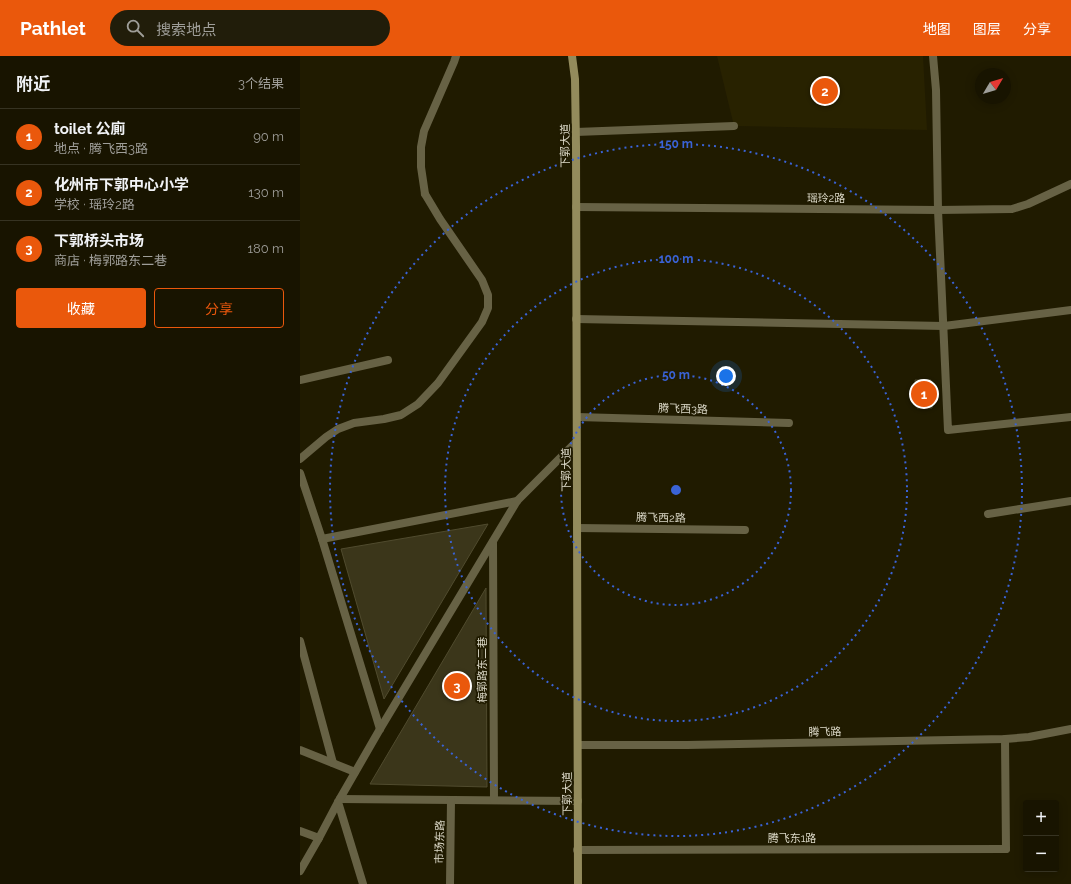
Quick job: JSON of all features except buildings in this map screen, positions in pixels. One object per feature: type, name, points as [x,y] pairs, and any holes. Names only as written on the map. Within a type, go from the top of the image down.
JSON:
[{"type":"main road","name":"下郭大道","points":[[572,56],[575,79],[576,132],[578,884]]},
{"type":"street","points":[[300,459],[338,429],[354,423],[401,415],[418,404],[438,383],[482,322],[488,308],[488,295],[482,280],[440,219],[425,194],[421,167],[421,147],[424,130],[456,56]]},
{"type":"street","points":[[932,56],[936,90],[938,210],[948,430],[1071,417]]},
{"type":"street","points":[[576,132],[734,126]]},
{"type":"street","name":"瑶玲2路","points":[[576,207],[938,210],[1012,209],[1028,204],[1071,184]]},
{"type":"street","points":[[576,319],[944,326],[1071,310]]},
{"type":"street","points":[[300,380],[388,360]]},
{"type":"street","name":"腾飞西3路","points":[[577,417],[789,423]]},
{"type":"street","points":[[300,871],[380,729],[517,501],[576,442]]},
{"type":"street","points":[[300,473],[322,539],[380,729]]},
{"type":"street","points":[[322,539],[517,501]]},
{"type":"street","points":[[988,514],[1071,501]]},
{"type":"street","name":"腾飞西2路","points":[[577,528],[745,530]]},
{"type":"street","name":"梅郭路东二巷","points":[[493,541],[494,800]]},
{"type":"street","points":[[300,641],[333,763]]},
{"type":"street","name":"腾飞路","points":[[578,745],[694,745],[1005,739],[1029,737],[1071,729]]},
{"type":"street","name":"腾飞东1路","points":[[577,850],[1006,848],[1005,739]]},
{"type":"street","points":[[300,750],[355,772]]},
{"type":"street","name":"市场东路","points":[[450,884],[451,800]]},
{"type":"street","points":[[339,801],[578,801]]},
{"type":"street","points":[[339,801],[363,884]]},
{"type":"street","points":[[300,831],[319,838]]},
{"type":"shaded area","points":[[717,56],[923,56],[927,130],[734,126]]},
{"type":"place","name":"化州市下郭中心小学","points":[[825,91]]},
{"type":"place","name":"toilet 公廁","points":[[924,394]]},
{"type":"place","name":"下郭桥头市场","points":[[457,686]]}]
